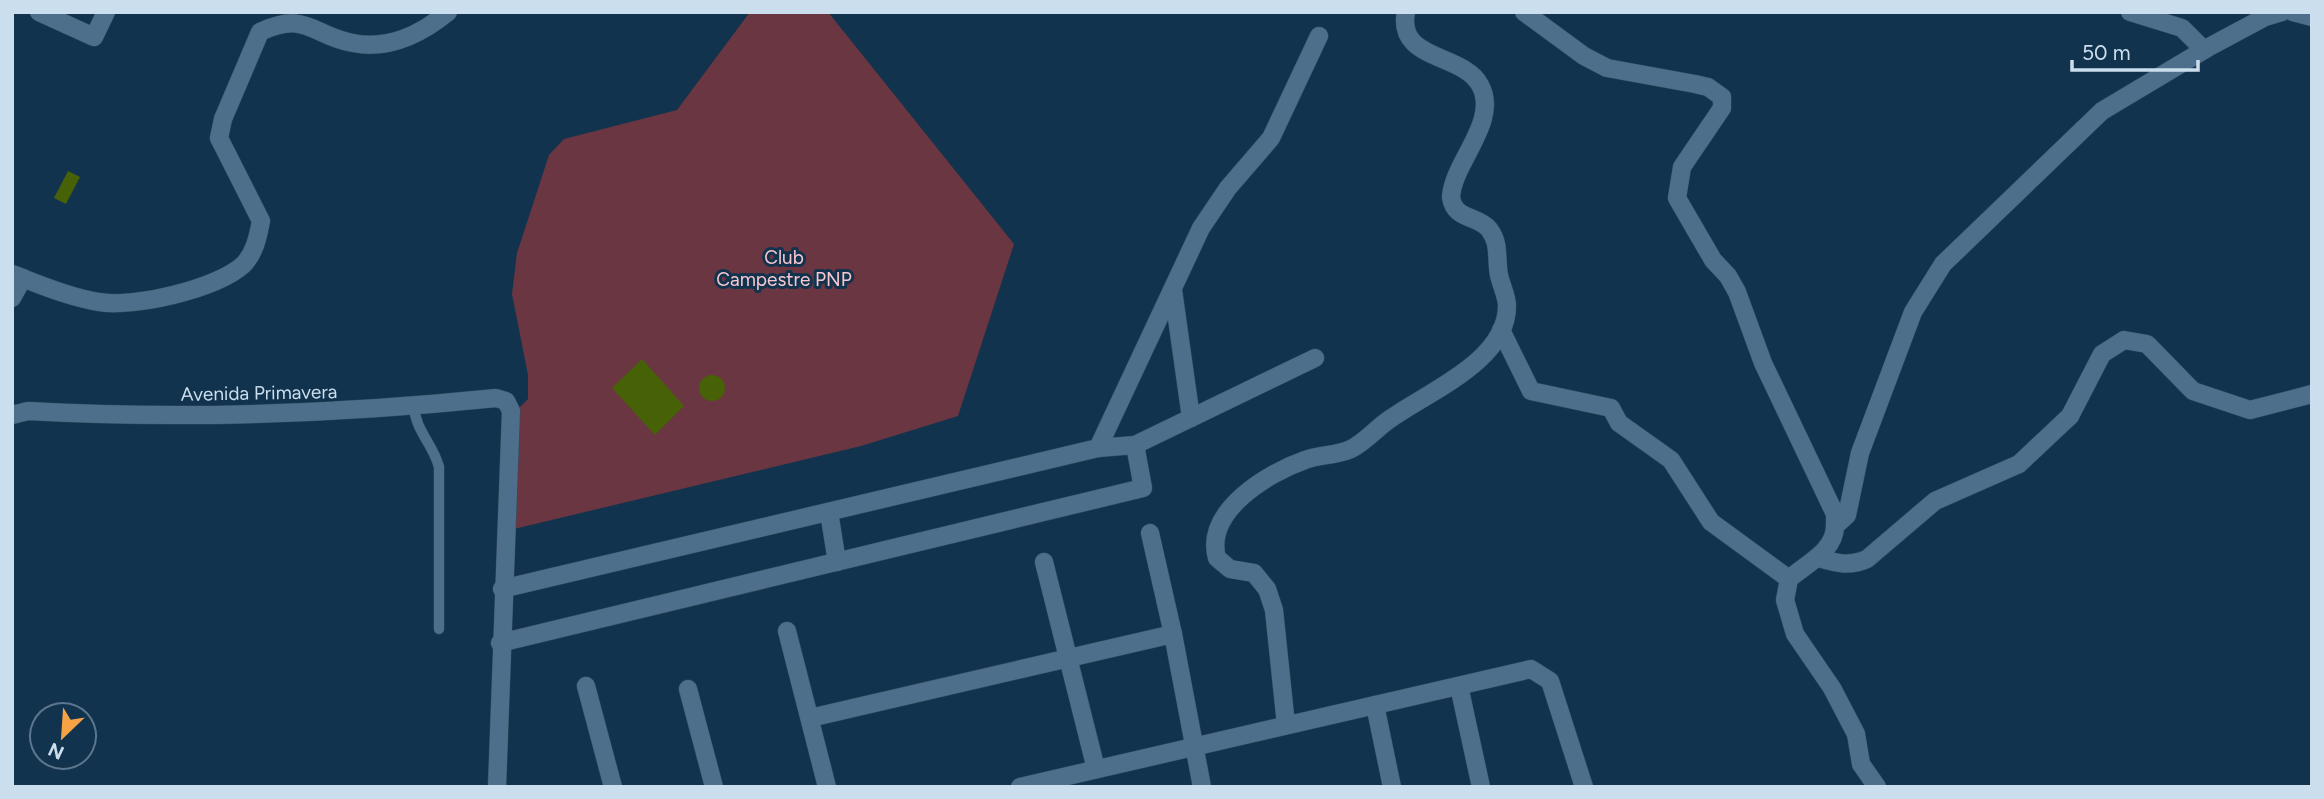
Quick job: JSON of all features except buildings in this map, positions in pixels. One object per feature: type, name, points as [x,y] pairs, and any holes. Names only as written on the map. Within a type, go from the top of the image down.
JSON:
[{"type":"street","points":[[39,12],[94,37],[106,12]]},
{"type":"street","points":[[12,298],[17,276],[64,294],[127,304],[174,295],[242,266],[253,253],[261,221],[219,138],[223,119],[260,32],[280,23],[307,24],[351,43],[383,45],[409,38],[448,12]]},
{"type":"street","points":[[1286,725],[1271,599],[1259,577],[1248,571],[1230,569],[1217,558],[1216,536],[1223,517],[1235,502],[1293,465],[1354,448],[1386,421],[1463,372],[1487,350],[1501,330],[1507,304],[1499,278],[1493,237],[1484,225],[1459,213],[1451,197],[1484,112],[1483,93],[1468,72],[1414,44],[1407,31],[1406,12]]},
{"type":"street","points":[[1524,12],[1584,56],[1607,68],[1695,83],[1708,87],[1722,97],[1722,108],[1682,167],[1677,198],[1713,260],[1728,276],[1737,292],[1763,362],[1835,514],[1835,536],[1818,558],[1789,579],[1785,600],[1795,634],[1832,688],[1856,734],[1861,764],[1877,787]]},
{"type":"street","points":[[2130,12],[2182,28],[2204,50]]},
{"type":"street","points":[[1835,526],[1847,515],[1860,453],[1913,312],[1943,264],[2102,111],[2204,50],[2264,17],[2282,12]]},
{"type":"street","points":[[2293,12],[2312,17]]},
{"type":"street","points":[[1098,448],[1201,228],[1228,188],[1271,138],[1319,36]]},
{"type":"street","points":[[1172,289],[1191,418]]},
{"type":"street","points":[[1501,330],[1531,391],[1611,408],[1619,423],[1671,460],[1712,522],[1789,579]]},
{"type":"street","points":[[1818,558],[1855,565],[1867,559],[1935,501],[2019,464],[2070,416],[2102,354],[2124,340],[2147,344],[2193,391],[2250,411],[2312,394]]},
{"type":"street","points":[[497,787],[502,589],[1098,448],[1135,445],[1315,358]]},
{"type":"street","name":"Avenida Primavera","points":[[12,415],[28,411],[158,416],[365,412],[496,398],[506,401],[511,411],[502,589]]},
{"type":"street","points":[[500,643],[1143,488],[1135,445]]},
{"type":"street","points":[[829,512],[837,562]]},
{"type":"street","points":[[1150,533],[1174,634],[1202,787]]},
{"type":"street","points":[[1044,562],[1096,769]]},
{"type":"street","points":[[787,631],[827,787]]},
{"type":"street","points":[[810,718],[1174,634]]},
{"type":"street","points":[[1020,787],[1531,669],[1550,681],[1584,787]]},
{"type":"street","points":[[586,686],[613,787]]},
{"type":"street","points":[[1459,686],[1481,787]]},
{"type":"street","points":[[688,689],[714,787]]},
{"type":"street","points":[[1375,705],[1392,787]]},
{"type":"lane","points":[[414,407],[415,423],[435,453],[439,467],[439,628]]},
{"type":"green space","name":"Club Campestre PNP","points":[[750,12],[828,12],[1014,244],[958,416],[861,446],[514,529],[515,412],[528,399],[528,375],[512,294],[517,253],[549,155],[564,139],[677,110]]},
{"type":"shaded area","points":[[68,171],[80,177],[66,204],[54,198]]},
{"type":"shaded area","points":[[642,359],[684,406],[655,435],[612,388]]},
{"type":"shaded area","points":[[712,375],[721,379],[725,388],[721,397],[712,401],[703,397],[699,388],[703,379]]}]
